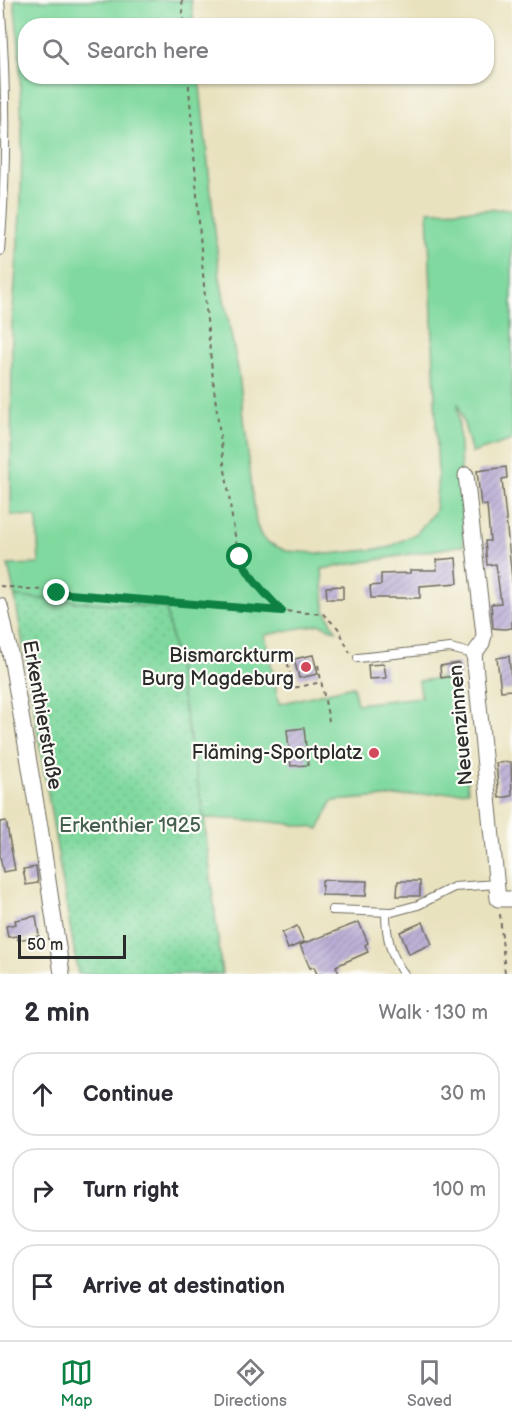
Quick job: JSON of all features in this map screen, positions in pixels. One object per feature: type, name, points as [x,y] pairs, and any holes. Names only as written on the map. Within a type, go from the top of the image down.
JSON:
[{"type":"street","name":"Neuenzinnen","points":[[466,475],[484,634],[482,643],[474,654],[502,894]]},
{"type":"street","name":"Erkenthierstraße","points":[[0,606],[34,792],[62,974]]},
{"type":"lane","points":[[0,0],[6,141],[0,251]]},
{"type":"lane","points":[[358,657],[450,648],[474,654]]},
{"type":"lane","points":[[332,910],[386,913],[418,905],[454,887],[502,894]]},
{"type":"lane","points":[[386,913],[390,949],[404,974]]},
{"type":"path","points":[[182,0],[183,18]]},
{"type":"path","points":[[189,84],[215,408],[232,515],[240,557],[244,566],[282,611]]},
{"type":"path","points":[[0,586],[160,602],[323,614],[338,628],[350,654],[358,657]]},
{"type":"path","points":[[286,655],[293,688],[322,682]]},
{"type":"path","points":[[318,665],[329,721]]},
{"type":"path","points":[[502,894],[505,974]]},
{"type":"green space","points":[[14,0],[191,0],[193,18],[18,18],[18,36]]},
{"type":"green space","points":[[20,84],[200,84],[220,279],[239,374],[256,523],[261,536],[269,543],[286,551],[329,554],[388,548],[417,533],[435,511],[438,475],[428,211],[512,209],[512,440],[472,453],[458,403],[464,545],[322,569],[325,610],[336,631],[320,624],[265,635],[279,704],[353,686],[357,704],[421,697],[419,681],[457,676],[468,791],[332,801],[319,829],[262,821],[204,818],[166,608],[15,597],[8,565],[39,564],[37,519],[33,516],[11,515],[12,325],[21,201]]},
{"type":"green space","name":"Erkenthier 1925","points":[[15,597],[166,608],[204,818],[222,974],[78,974]]},
{"type":"building","points":[[506,467],[507,478],[502,479],[512,579],[512,628],[504,629],[493,628],[491,604],[501,603],[496,564],[487,565],[485,541],[490,541],[487,505],[481,506],[477,471]]},
{"type":"building","points":[[456,558],[458,583],[420,586],[420,598],[371,598],[370,586],[381,585],[381,574],[410,573],[410,570],[437,570],[436,560]]},
{"type":"building","points":[[343,586],[343,599],[327,599],[326,587]]},
{"type":"building","name":"Bismarckturm Burg Magdeburg","points":[[313,655],[318,674],[299,678],[294,659]]},
{"type":"building","points":[[509,656],[512,690],[501,691],[497,658]]},
{"type":"building","points":[[459,663],[461,675],[441,678],[440,666]]},
{"type":"building","points":[[384,664],[386,678],[369,679],[368,665]]},
{"type":"building","points":[[304,728],[308,765],[291,766],[287,730]]},
{"type":"building","points":[[511,762],[512,796],[499,798],[496,763]]},
{"type":"building","points":[[6,821],[15,870],[3,872],[0,857],[0,822]]},
{"type":"building","points":[[36,867],[38,883],[26,885],[23,869]]},
{"type":"building","points":[[322,880],[367,881],[366,896],[322,895]]},
{"type":"building","points":[[398,881],[420,881],[420,896],[397,896]]},
{"type":"building","points":[[36,916],[39,936],[18,940],[17,936],[8,937],[6,926],[16,924],[15,920]]},
{"type":"building","points":[[359,922],[368,943],[365,945],[368,952],[336,966],[339,974],[317,974],[314,967],[310,968],[300,945]]},
{"type":"building","points":[[423,922],[432,944],[409,954],[400,932]]},
{"type":"building","points":[[297,926],[304,942],[288,949],[282,933]]},
{"type":"place","name":"Bismarckturm Burg Magdeburg","points":[[306,667]]},
{"type":"place","name":"Fläming-Sportplatz","points":[[374,753]]},
{"type":"route","points":[[57,593],[282,611],[267,596],[244,566],[240,557]]}]
